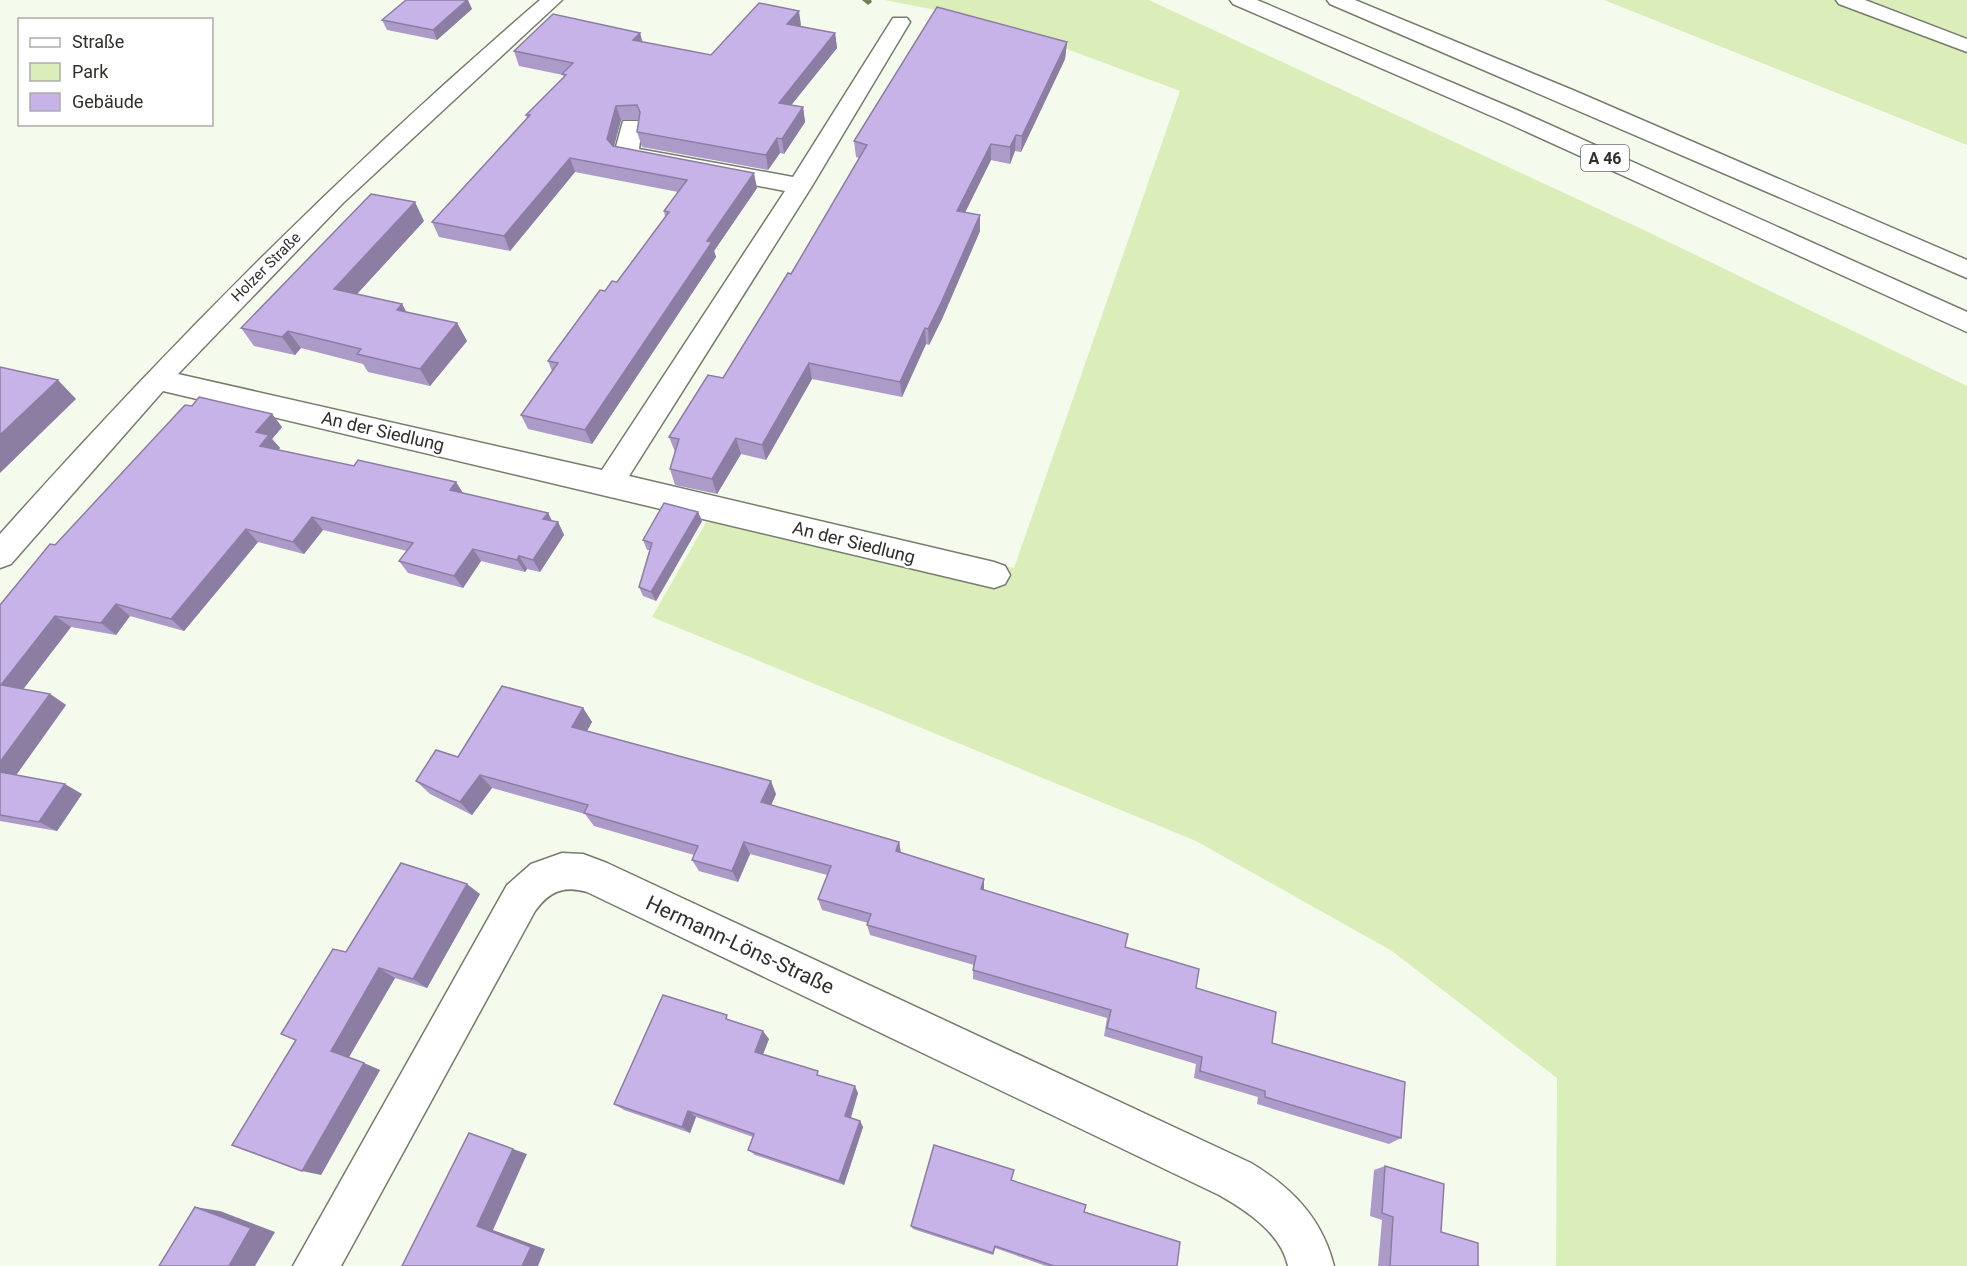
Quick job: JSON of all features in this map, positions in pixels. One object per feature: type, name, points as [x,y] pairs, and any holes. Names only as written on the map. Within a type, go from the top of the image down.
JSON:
[{"type":"main road","name":"A 46","points":[[1240,0],[1544,131],[1967,323]]},
{"type":"main road","name":"A 46","points":[[1337,0],[1588,105],[1967,270]]},
{"type":"main road","points":[[1846,0],[1967,46]]},
{"type":"main road","name":"Holzer Straße","points":[[0,555],[156,379],[393,141],[544,6]]},
{"type":"main road","points":[[609,483],[800,186],[900,22]]},
{"type":"main road","points":[[631,126],[626,154],[800,186]]},
{"type":"main road","name":"An der Siedlung","points":[[156,379],[609,483],[994,575]]},
{"type":"main road","name":"Hermann-Löns-Straße","points":[[316,1266],[521,898],[535,882],[563,869],[582,871],[594,876],[1236,1179],[1268,1200],[1282,1214],[1304,1245],[1311,1266]]},
{"type":"green space","points":[[885,0],[1149,0],[1646,231],[1967,386],[1967,1266],[1556,1266],[1557,1078],[1392,951],[1196,841],[652,617],[707,521],[930,572],[938,552],[1014,568],[1180,91],[991,21]]},
{"type":"green space","points":[[1604,0],[1967,0],[1967,145]]},
{"type":"building","points":[[406,0],[467,0],[433,30],[382,20]]},
{"type":"building","points":[[759,3],[799,11],[787,24],[835,33],[779,103],[803,107],[782,139],[777,138],[766,155],[637,132],[640,112],[637,105],[616,106],[607,139],[613,146],[754,173],[707,241],[712,242],[585,430],[521,415],[558,363],[548,361],[600,290],[605,291],[612,281],[617,282],[669,212],[664,211],[687,180],[570,158],[504,236],[432,222],[530,115],[526,115],[566,75],[562,74],[573,63],[514,51],[553,14],[640,33],[633,40],[711,55]]},
{"type":"building","points":[[937,7],[1067,42],[1022,136],[1016,135],[1010,147],[991,144],[957,211],[980,215],[941,303],[928,329],[925,328],[900,382],[809,363],[762,445],[736,438],[712,479],[670,469],[679,439],[669,437],[708,375],[723,378],[788,273],[791,274],[867,145],[854,141]]},
{"type":"building","points":[[371,194],[415,202],[334,289],[402,304],[397,310],[457,323],[420,369],[357,354],[361,349],[288,331],[282,337],[241,328]]},
{"type":"building","points":[[0,367],[58,380],[0,435]]},
{"type":"building","points":[[199,397],[272,414],[256,432],[269,435],[260,446],[354,466],[358,460],[456,482],[450,490],[548,513],[543,519],[558,522],[533,560],[519,556],[517,560],[473,549],[454,576],[399,561],[413,543],[312,517],[293,542],[246,529],[171,619],[116,604],[101,623],[55,616],[1,685],[50,694],[0,762],[0,605],[50,544],[55,545],[185,405],[192,406]]},
{"type":"building","points":[[664,503],[698,512],[651,592],[639,587],[652,543],[643,540]]},
{"type":"building","points":[[502,686],[583,708],[572,727],[771,781],[761,802],[899,842],[896,851],[984,879],[981,889],[1128,934],[1125,947],[1199,969],[1196,988],[1276,1012],[1272,1043],[1405,1082],[1401,1138],[1265,1097],[1265,1091],[1200,1071],[1202,1057],[1107,1028],[1111,1010],[973,970],[976,956],[867,925],[871,914],[818,899],[831,866],[744,842],[732,871],[692,860],[698,846],[584,813],[588,805],[480,775],[460,802],[416,781],[436,750],[458,757]]},
{"type":"building","points":[[0,772],[65,784],[39,822],[0,815]]},
{"type":"building","points":[[401,863],[467,884],[413,979],[379,968],[331,1051],[364,1063],[302,1171],[232,1145],[296,1040],[281,1034],[333,949],[346,952]]},
{"type":"building","points":[[663,995],[727,1015],[726,1019],[763,1031],[755,1052],[818,1071],[817,1075],[855,1086],[845,1116],[860,1121],[839,1181],[748,1150],[754,1134],[688,1111],[682,1127],[614,1104]]},
{"type":"building","points":[[469,1133],[513,1149],[477,1226],[531,1247],[522,1266],[402,1266]]},
{"type":"building","points":[[934,1145],[1014,1170],[1011,1180],[1086,1205],[1084,1212],[1180,1242],[1177,1266],[1054,1266],[995,1246],[993,1253],[911,1226]]},
{"type":"building","points":[[1385,1166],[1444,1184],[1441,1232],[1478,1243],[1478,1266],[1390,1266],[1393,1217],[1382,1213]]},
{"type":"building","points":[[195,1207],[251,1228],[229,1266],[159,1266]]}]
